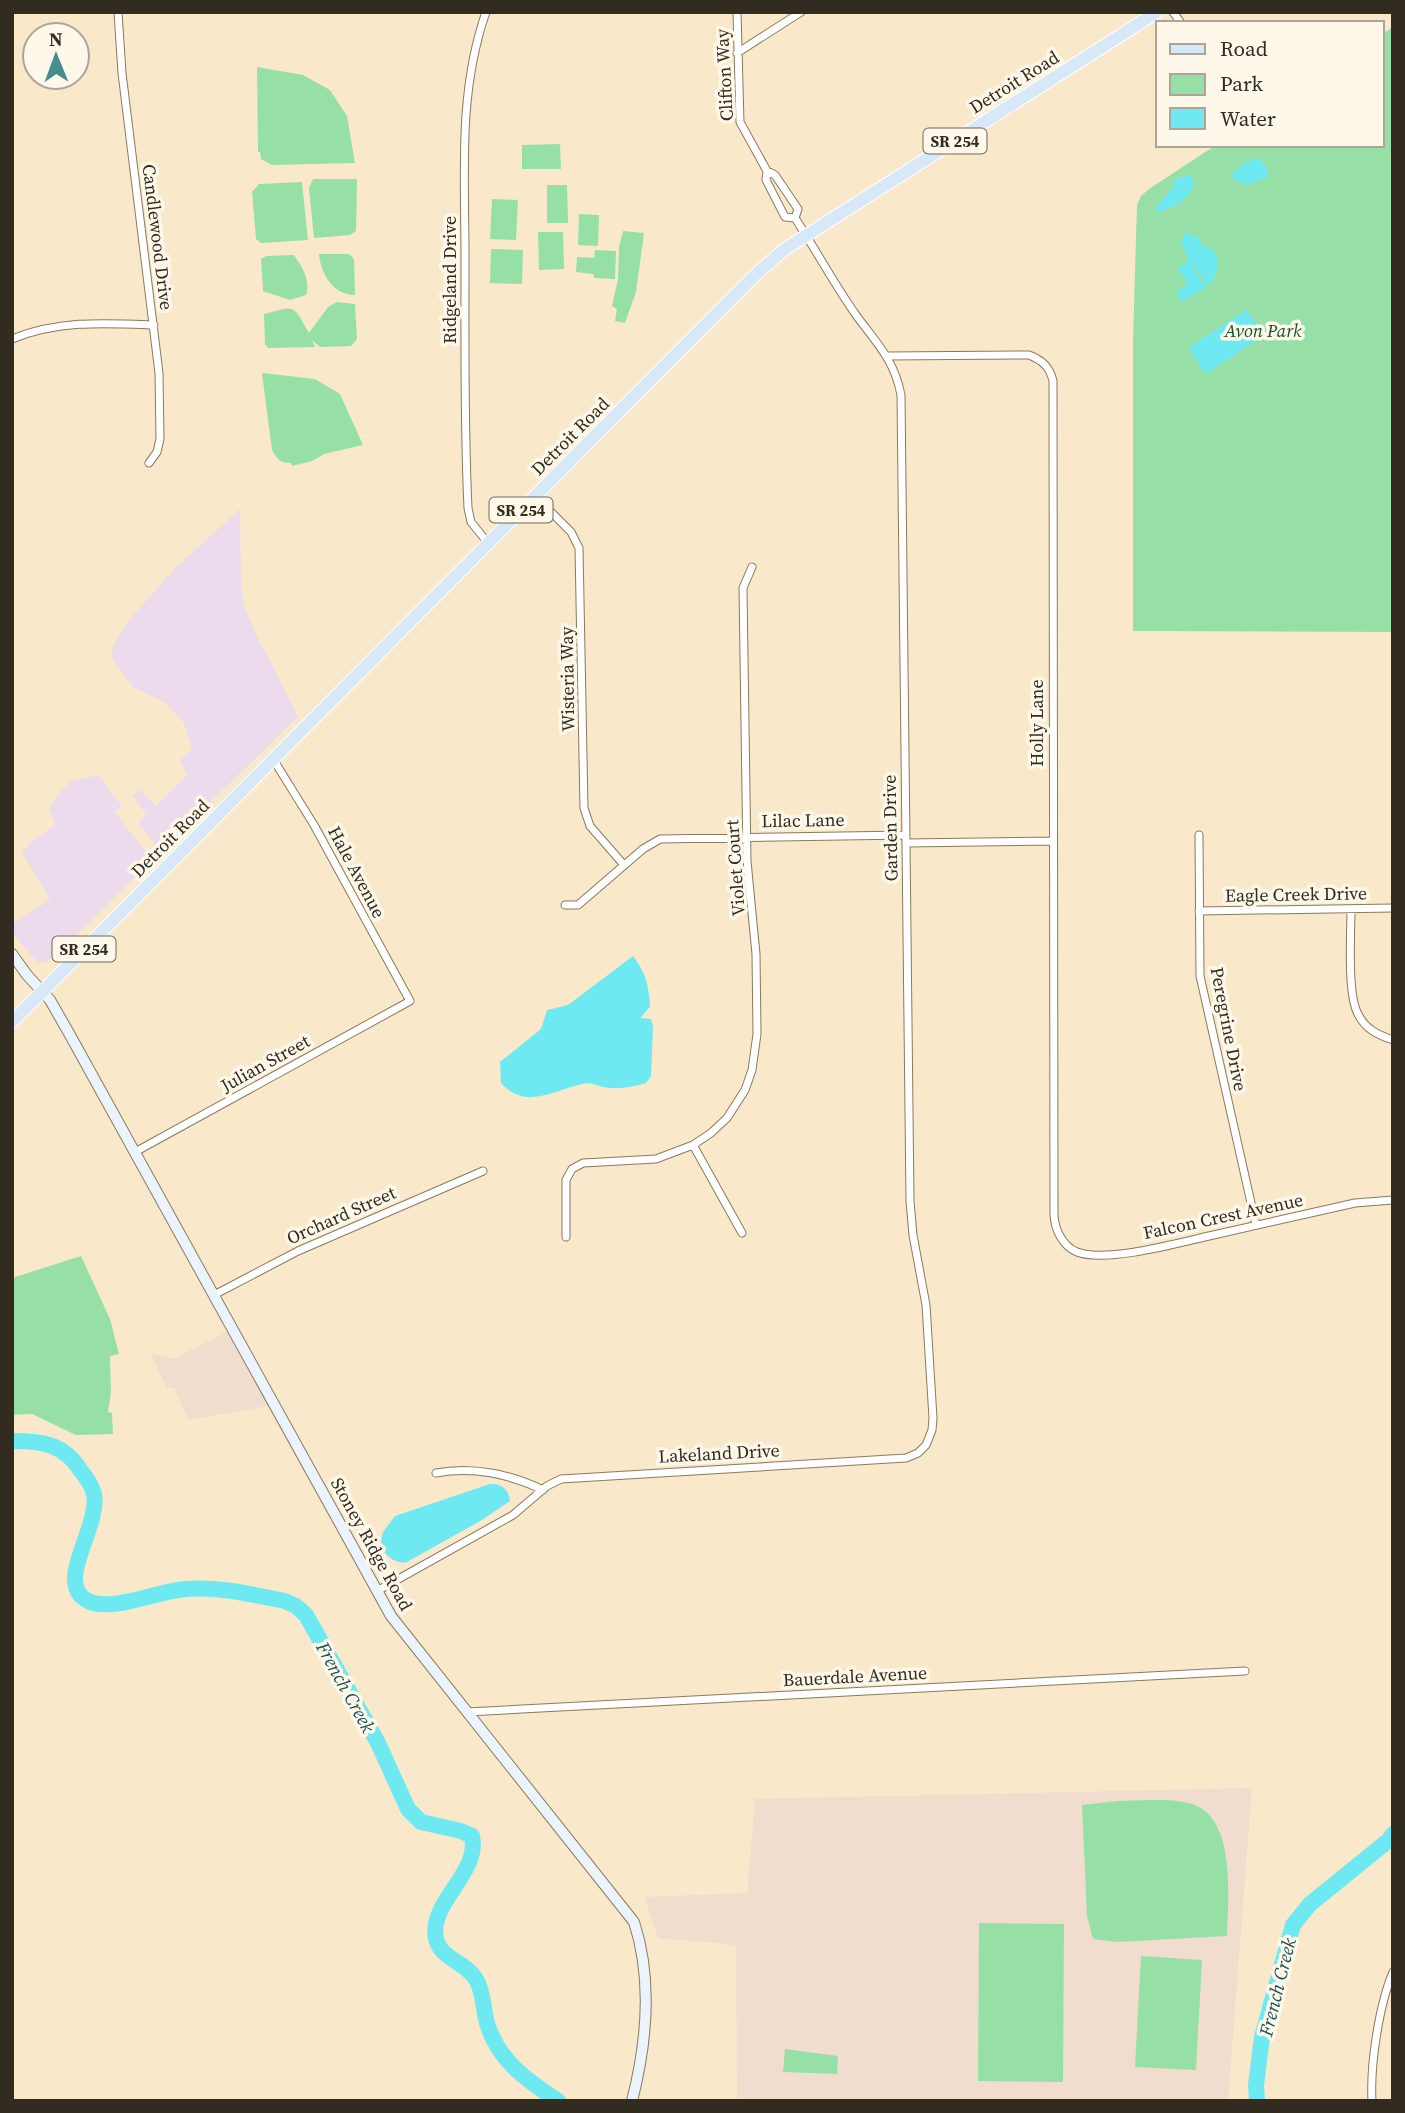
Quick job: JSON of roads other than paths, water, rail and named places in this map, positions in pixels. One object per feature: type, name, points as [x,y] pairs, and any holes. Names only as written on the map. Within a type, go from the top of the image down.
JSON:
[{"type":"main road","name":"Detroit Road","points":[[12,1022],[756,274],[806,235],[1157,12]]},
{"type":"street","name":"Candlewood Drive","points":[[118,12],[122,73],[159,373],[160,428],[157,452],[149,463]]},
{"type":"street","name":"Ridgeland Drive","points":[[486,12],[471,62],[465,117],[465,347],[469,514],[475,527],[488,543]]},
{"type":"street","name":"Clifton Way","points":[[737,12],[740,122],[767,171],[775,176],[798,209],[795,218]]},
{"type":"street","points":[[737,53],[801,12]]},
{"type":"street","name":"Clifton Way","points":[[767,171],[766,180],[785,217],[795,218]]},
{"type":"street","name":"Clifton Way","points":[[795,218],[806,235]]},
{"type":"street","name":"Garden Drive","points":[[806,235],[856,315],[888,356],[898,379],[901,395],[911,1214],[926,1305],[933,1412],[932,1430],[926,1445],[914,1455],[899,1459]]},
{"type":"street","points":[[12,340],[32,332],[68,324],[154,325]]},
{"type":"street","name":"Holly Lane","points":[[888,356],[1029,355],[1043,362],[1051,374],[1054,1222],[1063,1241]]},
{"type":"street","name":"Wisteria Way","points":[[535,496],[571,532],[579,548],[584,808],[590,826],[624,865]]},
{"type":"street","name":"Violet Court","points":[[566,1237],[566,1180],[572,1169],[577,1165],[656,1159],[693,1145],[711,1133],[734,1109],[745,1090],[755,1059],[756,954],[747,837],[743,588],[752,567]]},
{"type":"street","name":"Hale Avenue","points":[[273,759],[314,825],[410,1002]]},
{"type":"street","name":"Peregrine Drive","points":[[1199,835],[1202,989],[1256,1226]]},
{"type":"street","name":"Lilac Lane","points":[[565,905],[578,905],[650,844],[660,839],[747,837],[1052,841]]},
{"type":"street","name":"Eagle Creek Drive","points":[[1199,911],[1393,908]]},
{"type":"street","points":[[1351,909],[1354,1007],[1365,1025],[1374,1033],[1393,1040]]},
{"type":"street","name":"Stoney Ridge Road","points":[[12,954],[42,991],[69,1033],[391,1616],[634,1922],[640,1941],[646,1984],[643,2047],[632,2101]]},
{"type":"street","name":"Julian Street","points":[[135,1152],[410,1002]]},
{"type":"street","points":[[693,1145],[742,1233]]},
{"type":"street","name":"Orchard Street","points":[[214,1295],[298,1251],[483,1171]]},
{"type":"street","name":"Falcon Crest Avenue","points":[[1063,1241],[1075,1251],[1106,1254],[1155,1248],[1355,1202],[1393,1200]]},
{"type":"street","name":"Lakeland Drive","points":[[377,1591],[513,1515],[554,1482],[569,1477],[899,1459]]},
{"type":"street","points":[[436,1473],[459,1471],[510,1476],[543,1490]]},
{"type":"street","name":"Bauerdale Avenue","points":[[466,1712],[1245,1671]]},
{"type":"street","points":[[1372,2101],[1382,2006],[1393,1972]]},
{"type":"water","points":[[1258,158],[1267,167],[1267,177],[1247,185],[1234,180],[1232,174],[1245,162]]},
{"type":"water","points":[[1191,175],[1194,184],[1189,194],[1173,206],[1155,213],[1155,209],[1173,187],[1175,179]]},
{"type":"water","points":[[1183,233],[1198,237],[1203,246],[1214,251],[1217,265],[1216,274],[1208,286],[1193,263],[1191,264],[1206,287],[1182,302],[1176,292],[1188,284],[1176,269],[1191,259],[1188,259],[1182,245]]},
{"type":"water","points":[[1246,309],[1263,336],[1205,374],[1189,347]]},
{"type":"water","points":[[633,956],[644,974],[650,1000],[650,1007],[640,1018],[651,1019],[653,1026],[651,1076],[646,1083],[614,1088],[587,1083],[532,1097],[511,1092],[501,1083],[500,1062],[541,1029],[547,1010],[568,1005]]},
{"type":"water","points":[[490,1484],[504,1488],[510,1501],[482,1520],[407,1562],[391,1558],[380,1546],[383,1532],[395,1516]]},
{"type":"waterway","name":"French Creek","points":[[12,1441],[43,1443],[60,1450],[74,1462],[92,1488],[94,1507],[75,1579],[77,1590],[85,1599],[94,1603],[117,1604],[178,1590],[218,1589],[285,1601],[306,1615],[378,1743],[408,1809],[421,1822],[472,1836],[470,1859],[445,1902],[436,1924],[438,1945],[443,1952],[472,1973],[477,1981],[487,2023],[506,2059],[558,2101]]},
{"type":"waterway","name":"French Creek","points":[[1257,2101],[1256,2085],[1262,2037],[1293,1925],[1310,1904],[1393,1834]]},
{"type":"park label","name":"Avon Park","points":[[1263,330]]}]
